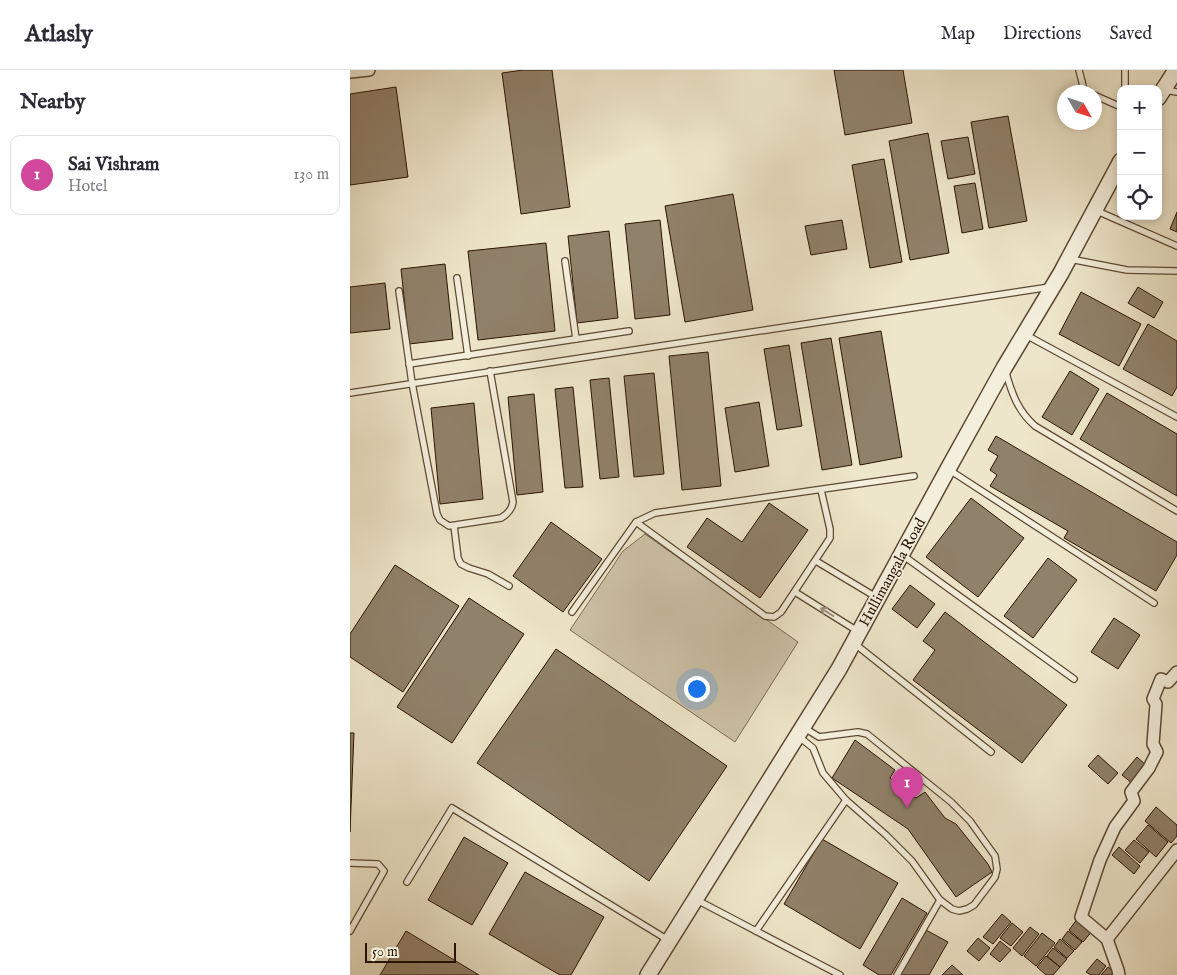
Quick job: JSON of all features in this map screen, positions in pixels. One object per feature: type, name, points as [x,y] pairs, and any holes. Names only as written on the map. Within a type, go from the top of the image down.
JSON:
[{"type":"street","points":[[350,72],[369,70]]},
{"type":"street","points":[[1166,93],[1176,70]]},
{"type":"street","name":"Hullimangala Road","points":[[648,975],[839,669],[1004,368],[1068,258],[1117,168]]},
{"type":"street","points":[[1119,975],[1107,939],[1081,917],[1100,860],[1115,827],[1134,801],[1131,792],[1149,768],[1157,752],[1153,744],[1156,704],[1153,699],[1161,679],[1168,682],[1177,672]]},
{"type":"street","points":[[1107,939],[1177,850]]},
{"type":"lane","points":[[1078,70],[1082,85]]},
{"type":"lane","points":[[1125,70],[1125,85]]},
{"type":"lane","points":[[1102,99],[1117,105]]},
{"type":"lane","points":[[1094,210],[1177,246]]},
{"type":"lane","points":[[1068,258],[1127,270],[1177,271]]},
{"type":"lane","points":[[565,261],[576,339]]},
{"type":"lane","points":[[457,278],[468,356]]},
{"type":"lane","points":[[350,393],[1051,287]]},
{"type":"lane","points":[[399,292],[412,383],[437,514],[444,523],[454,526],[502,518],[506,516],[512,507],[513,502],[490,372]]},
{"type":"lane","points":[[409,364],[629,331]]},
{"type":"lane","points":[[1024,334],[1177,417]]},
{"type":"lane","points":[[1004,368],[1014,400],[1021,412],[1035,426],[1177,511]]},
{"type":"lane","points":[[948,469],[1154,603]]},
{"type":"lane","points":[[572,612],[636,522],[655,513],[914,476]]},
{"type":"lane","points":[[636,522],[769,618],[774,618],[781,612],[828,542],[830,534],[820,490]]},
{"type":"lane","points":[[454,526],[458,558],[461,564],[488,574],[509,586]]},
{"type":"lane","points":[[901,554],[1074,679]]},
{"type":"lane","points":[[816,561],[878,598]]},
{"type":"lane","points":[[795,592],[856,637],[991,752]]},
{"type":"lane","points":[[800,731],[820,737],[858,732],[873,738],[951,802],[983,839],[995,856],[997,864],[994,877],[974,905],[967,910],[959,911],[952,909],[940,900],[912,861],[846,800],[823,773],[813,748],[800,731]]},
{"type":"lane","points":[[813,748],[820,737]]},
{"type":"lane","points":[[756,931],[846,800]]},
{"type":"lane","points":[[407,882],[452,808],[669,941]]},
{"type":"lane","points":[[350,863],[378,864],[384,871],[350,931]]},
{"type":"lane","points":[[695,900],[840,975]]},
{"type":"lane","points":[[897,975],[940,900]]},
{"type":"shaded area","points":[[645,534],[798,642],[735,742],[570,630],[623,551]]},
{"type":"building","points":[[523,70],[552,70],[570,207],[521,214],[502,73]]},
{"type":"building","points":[[834,70],[903,70],[912,123],[845,135]]},
{"type":"building","points":[[396,87],[408,177],[350,185],[350,94]]},
{"type":"building","points":[[1008,116],[1027,221],[989,228],[971,122]]},
{"type":"building","points":[[928,133],[949,253],[910,260],[889,141]]},
{"type":"building","points":[[968,137],[975,174],[948,179],[941,141]]},
{"type":"building","points":[[884,159],[902,262],[870,268],[852,165]]},
{"type":"building","points":[[975,183],[983,229],[962,233],[954,186]]},
{"type":"building","points":[[733,194],[753,310],[685,322],[665,206]]},
{"type":"building","points":[[1177,212],[1177,232],[1170,229]]},
{"type":"building","points":[[660,220],[670,315],[635,319],[625,224]]},
{"type":"building","points":[[842,220],[847,249],[811,255],[805,226]]},
{"type":"building","points":[[609,231],[618,318],[577,323],[568,236]]},
{"type":"building","points":[[546,243],[555,331],[478,340],[468,251]]},
{"type":"building","points":[[445,264],[453,339],[409,344],[401,269]]},
{"type":"building","points":[[385,283],[390,329],[350,333],[350,287]]},
{"type":"building","points":[[1138,287],[1163,302],[1154,318],[1128,303]]},
{"type":"building","points":[[1081,292],[1141,324],[1119,366],[1059,334]]},
{"type":"building","points":[[1148,324],[1177,341],[1177,387],[1172,396],[1123,369]]},
{"type":"building","points":[[881,331],[902,457],[860,465],[839,338]]},
{"type":"building","points":[[831,338],[852,465],[822,470],[801,343]]},
{"type":"building","points":[[789,345],[802,426],[777,430],[764,349]]},
{"type":"building","points":[[708,352],[721,486],[682,490],[669,356]]},
{"type":"building","points":[[1070,371],[1099,389],[1072,435],[1042,417]]},
{"type":"building","points":[[654,373],[664,474],[634,477],[624,376]]},
{"type":"building","points":[[609,378],[619,477],[600,479],[590,380]]},
{"type":"building","points":[[573,387],[583,487],[565,488],[555,389]]},
{"type":"building","points":[[1107,393],[1177,434],[1177,496],[1080,439]]},
{"type":"building","points":[[534,394],[543,492],[517,495],[508,397]]},
{"type":"building","points":[[759,402],[769,466],[735,472],[725,408]]},
{"type":"building","points":[[474,403],[483,499],[440,504],[431,408]]},
{"type":"building","points":[[996,436],[1177,542],[1177,555],[1156,591],[1064,538],[1068,531],[990,486],[997,475],[990,470],[998,456],[988,450]]},
{"type":"building","points":[[971,498],[1024,538],[978,597],[926,557]]},
{"type":"building","points":[[769,503],[808,530],[760,598],[687,547],[707,518],[742,542]]},
{"type":"building","points":[[551,522],[602,559],[563,612],[513,576]]},
{"type":"building","points":[[1048,558],[1077,580],[1033,638],[1004,616]]},
{"type":"building","points":[[395,565],[459,606],[403,692],[350,657],[350,634]]},
{"type":"building","points":[[910,585],[935,604],[917,628],[892,609]]},
{"type":"building","points":[[469,598],[524,634],[452,743],[397,707]]},
{"type":"building","points":[[945,612],[1067,705],[1022,763],[913,680],[935,650],[923,641]]},
{"type":"building","points":[[1114,618],[1140,635],[1118,669],[1091,652]]},
{"type":"building","points":[[556,649],[727,766],[649,881],[477,763]]},
{"type":"building","points":[[350,733],[354,733],[350,832]]},
{"type":"building","points":[[855,740],[895,770],[890,778],[916,798],[925,792],[945,818],[956,824],[988,864],[992,872],[956,897],[908,829],[832,778]]},
{"type":"building","points":[[1098,755],[1118,773],[1108,784],[1088,766]]},
{"type":"building","points":[[1137,757],[1147,766],[1133,784],[1122,775]]},
{"type":"building","points":[[1156,807],[1177,825],[1177,836],[1171,843],[1145,821]]},
{"type":"building","points":[[1148,825],[1168,842],[1156,857],[1136,839]]},
{"type":"building","points":[[464,837],[508,863],[472,925],[428,900]]},
{"type":"building","points":[[822,839],[898,883],[860,949],[784,904]]},
{"type":"building","points":[[1134,840],[1149,852],[1140,863],[1125,850]]},
{"type":"building","points":[[1119,847],[1140,866],[1134,874],[1112,855]]},
{"type":"building","points":[[525,872],[604,917],[571,975],[560,975],[489,934]]},
{"type":"building","points":[[902,898],[927,913],[891,975],[879,975],[863,965]]},
{"type":"building","points":[[1002,914],[1011,922],[993,944],[983,937]]},
{"type":"building","points":[[1078,918],[1093,930],[1083,942],[1069,930]]},
{"type":"building","points":[[1012,923],[1023,932],[1011,946],[1000,938]]},
{"type":"building","points":[[1030,927],[1039,934],[1022,956],[1013,948]]},
{"type":"building","points":[[926,930],[948,942],[929,975],[900,974]]},
{"type":"building","points":[[406,931],[479,975],[380,975]]},
{"type":"building","points":[[1068,931],[1082,942],[1075,950],[1062,939]]},
{"type":"building","points":[[1042,933],[1055,943],[1036,966],[1024,956]]},
{"type":"building","points":[[978,938],[990,948],[979,961],[967,951]]},
{"type":"building","points":[[1060,939],[1074,951],[1067,958],[1054,947]]},
{"type":"building","points":[[1000,941],[1011,950],[1000,962],[990,954]]},
{"type":"building","points":[[1053,948],[1067,959],[1060,967],[1047,956]]},
{"type":"building","points":[[1046,956],[1060,967],[1053,975],[1046,975],[1037,967]]},
{"type":"building","points":[[1097,959],[1106,966],[1099,975],[1091,975],[1086,972]]},
{"type":"building","points":[[952,965],[963,975],[942,975]]},
{"type":"building","points":[[1108,967],[1118,975],[1101,975]]},
{"type":"place","name":"Sai Vishram","points":[[907,808]]}]
